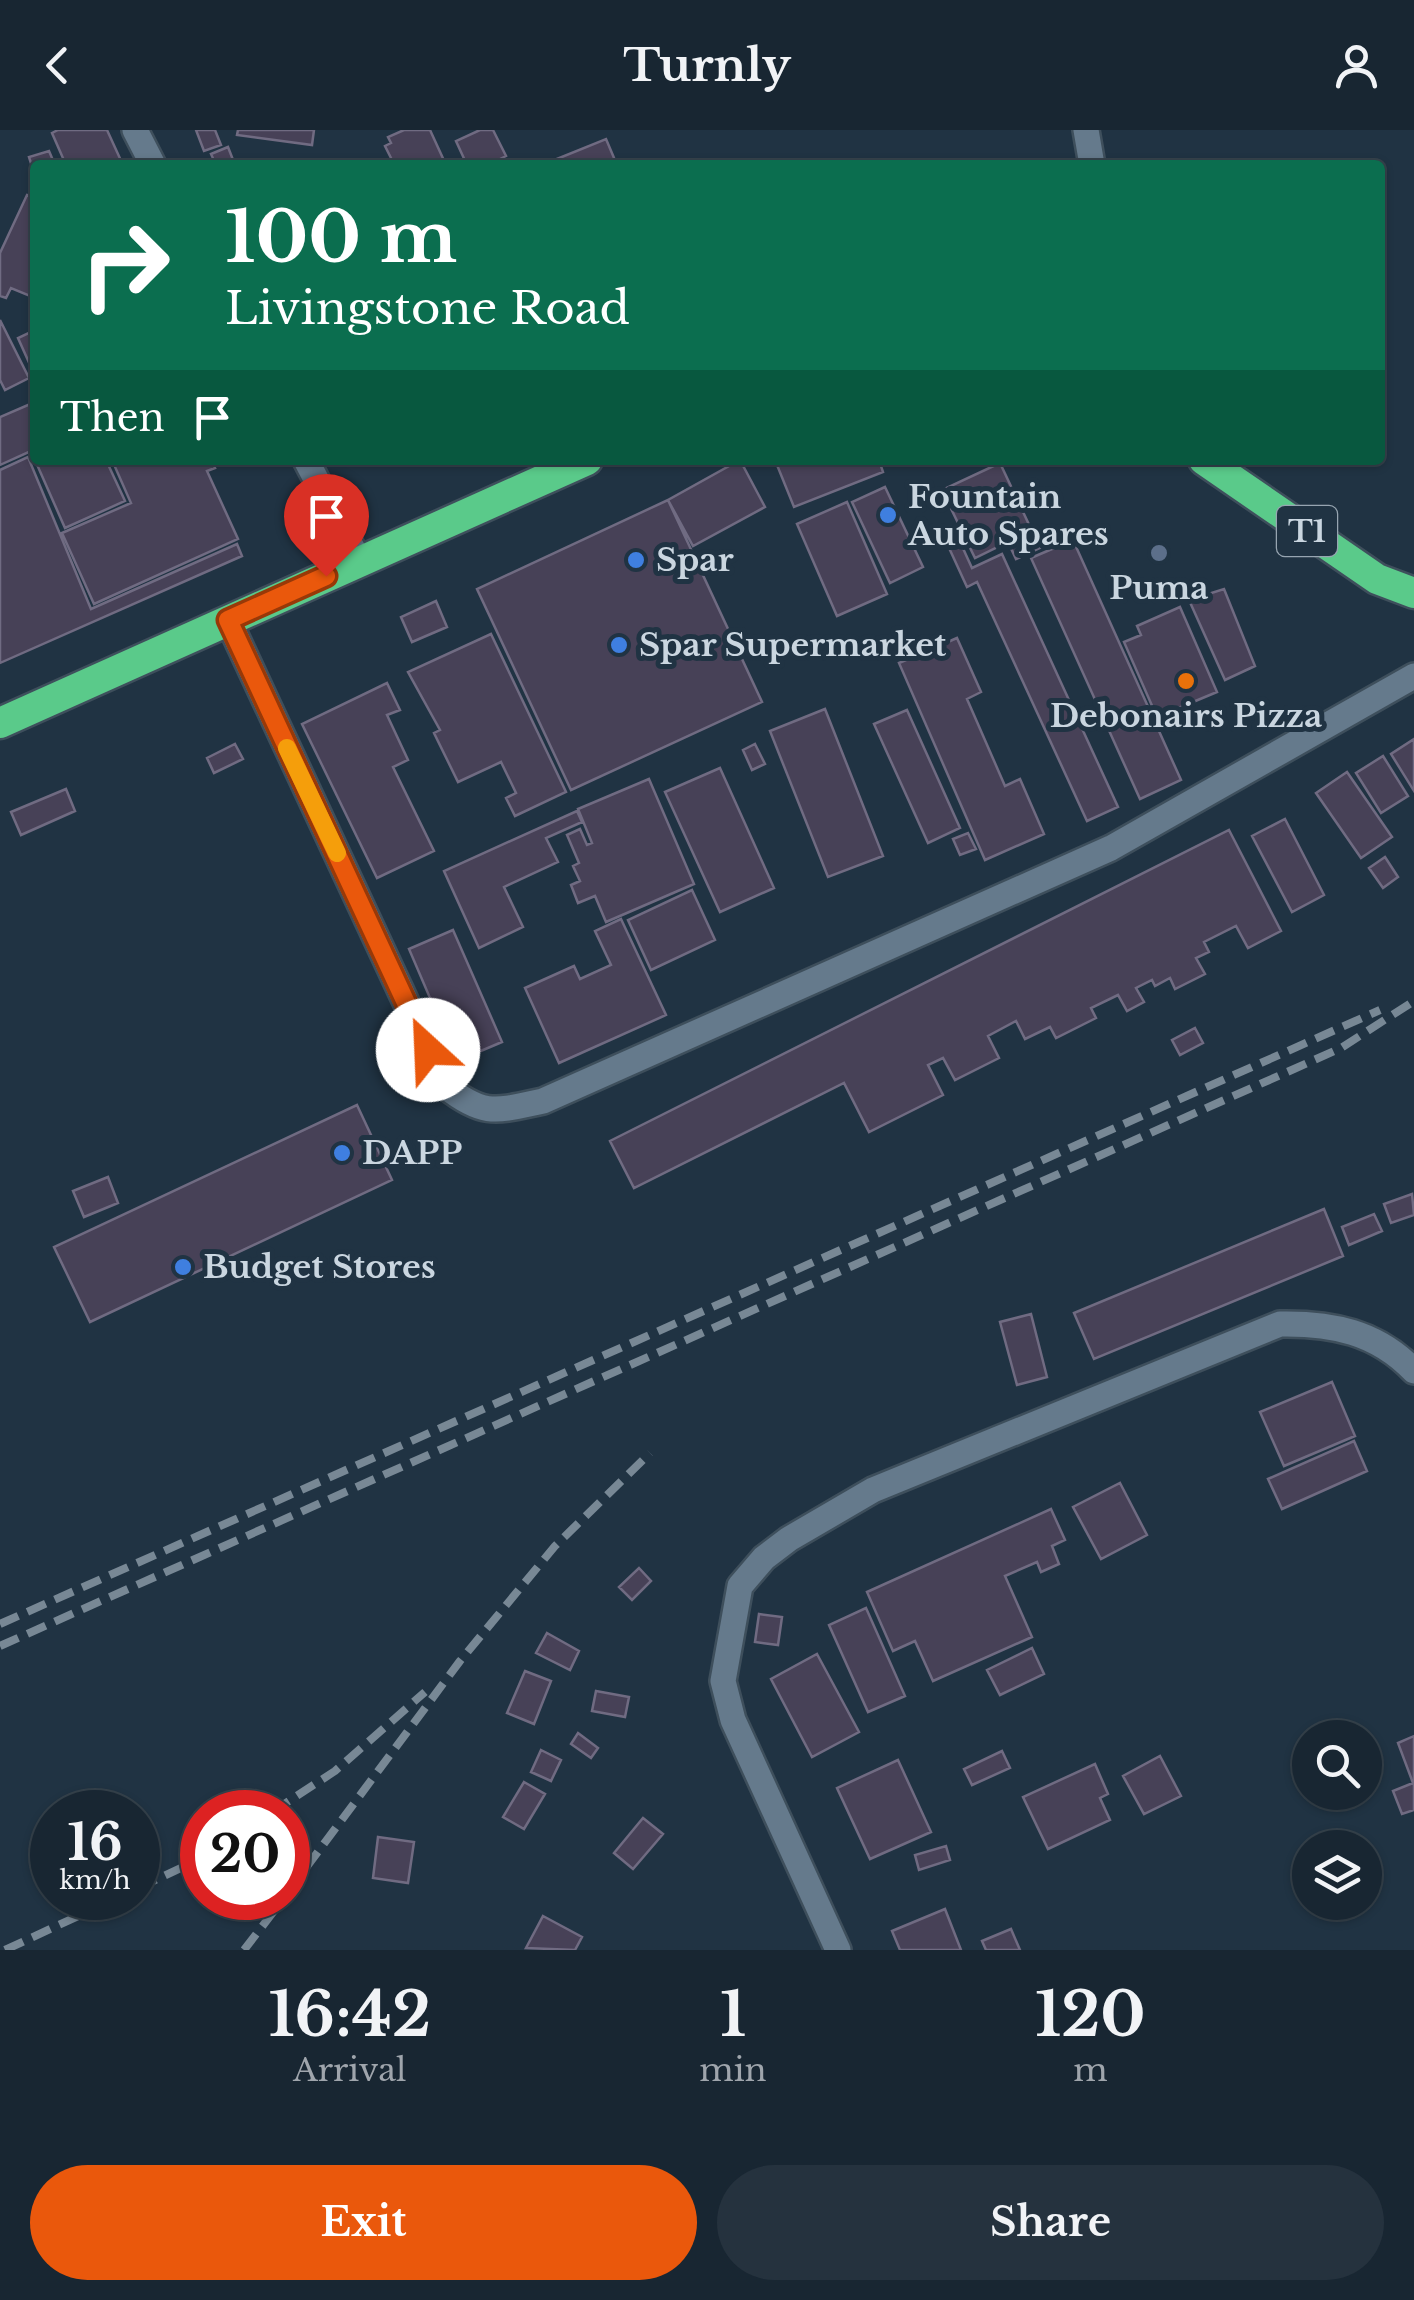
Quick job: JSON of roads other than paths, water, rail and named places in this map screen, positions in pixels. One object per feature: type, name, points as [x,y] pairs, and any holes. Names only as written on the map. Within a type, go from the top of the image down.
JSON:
[{"type":"highway","points":[[0,723],[576,465]]},
{"type":"highway","name":"T1","points":[[1211,465],[1377,579],[1414,593]]},
{"type":"street","points":[[135,130],[150,160]]},
{"type":"street","points":[[1086,130],[1091,160]]},
{"type":"street","points":[[309,465],[359,562]]},
{"type":"street","points":[[228,620],[445,1086],[471,1106],[501,1110],[542,1101],[1112,848],[1414,676]]},
{"type":"street","points":[[838,1950],[733,1720],[723,1681],[740,1586],[764,1558],[873,1490],[1280,1324],[1321,1323],[1367,1336],[1396,1353],[1414,1372]]},
{"type":"railway","points":[[0,1646],[1341,1048],[1414,1001]]},
{"type":"railway","points":[[0,1624],[1380,1010]]},
{"type":"railway","points":[[310,1862],[460,1661],[555,1546],[650,1453]]},
{"type":"railway","points":[[306,1790],[335,1771],[425,1692]]},
{"type":"railway","points":[[160,1878],[180,1868]]},
{"type":"railway","points":[[5,1950],[70,1920]]},
{"type":"railway","points":[[244,1950],[267,1920]]},
{"type":"place","name":"Fountain Auto Spares","points":[[888,515]]},
{"type":"place","name":"Puma","points":[[1159,553]]},
{"type":"place","name":"Spar","points":[[636,560]]},
{"type":"place","name":"Spar Supermarket","points":[[619,645]]},
{"type":"place","name":"Debonairs Pizza","points":[[1186,681]]},
{"type":"place","name":"DAPP","points":[[342,1153]]},
{"type":"place","name":"Budget Stores","points":[[183,1267]]}]
